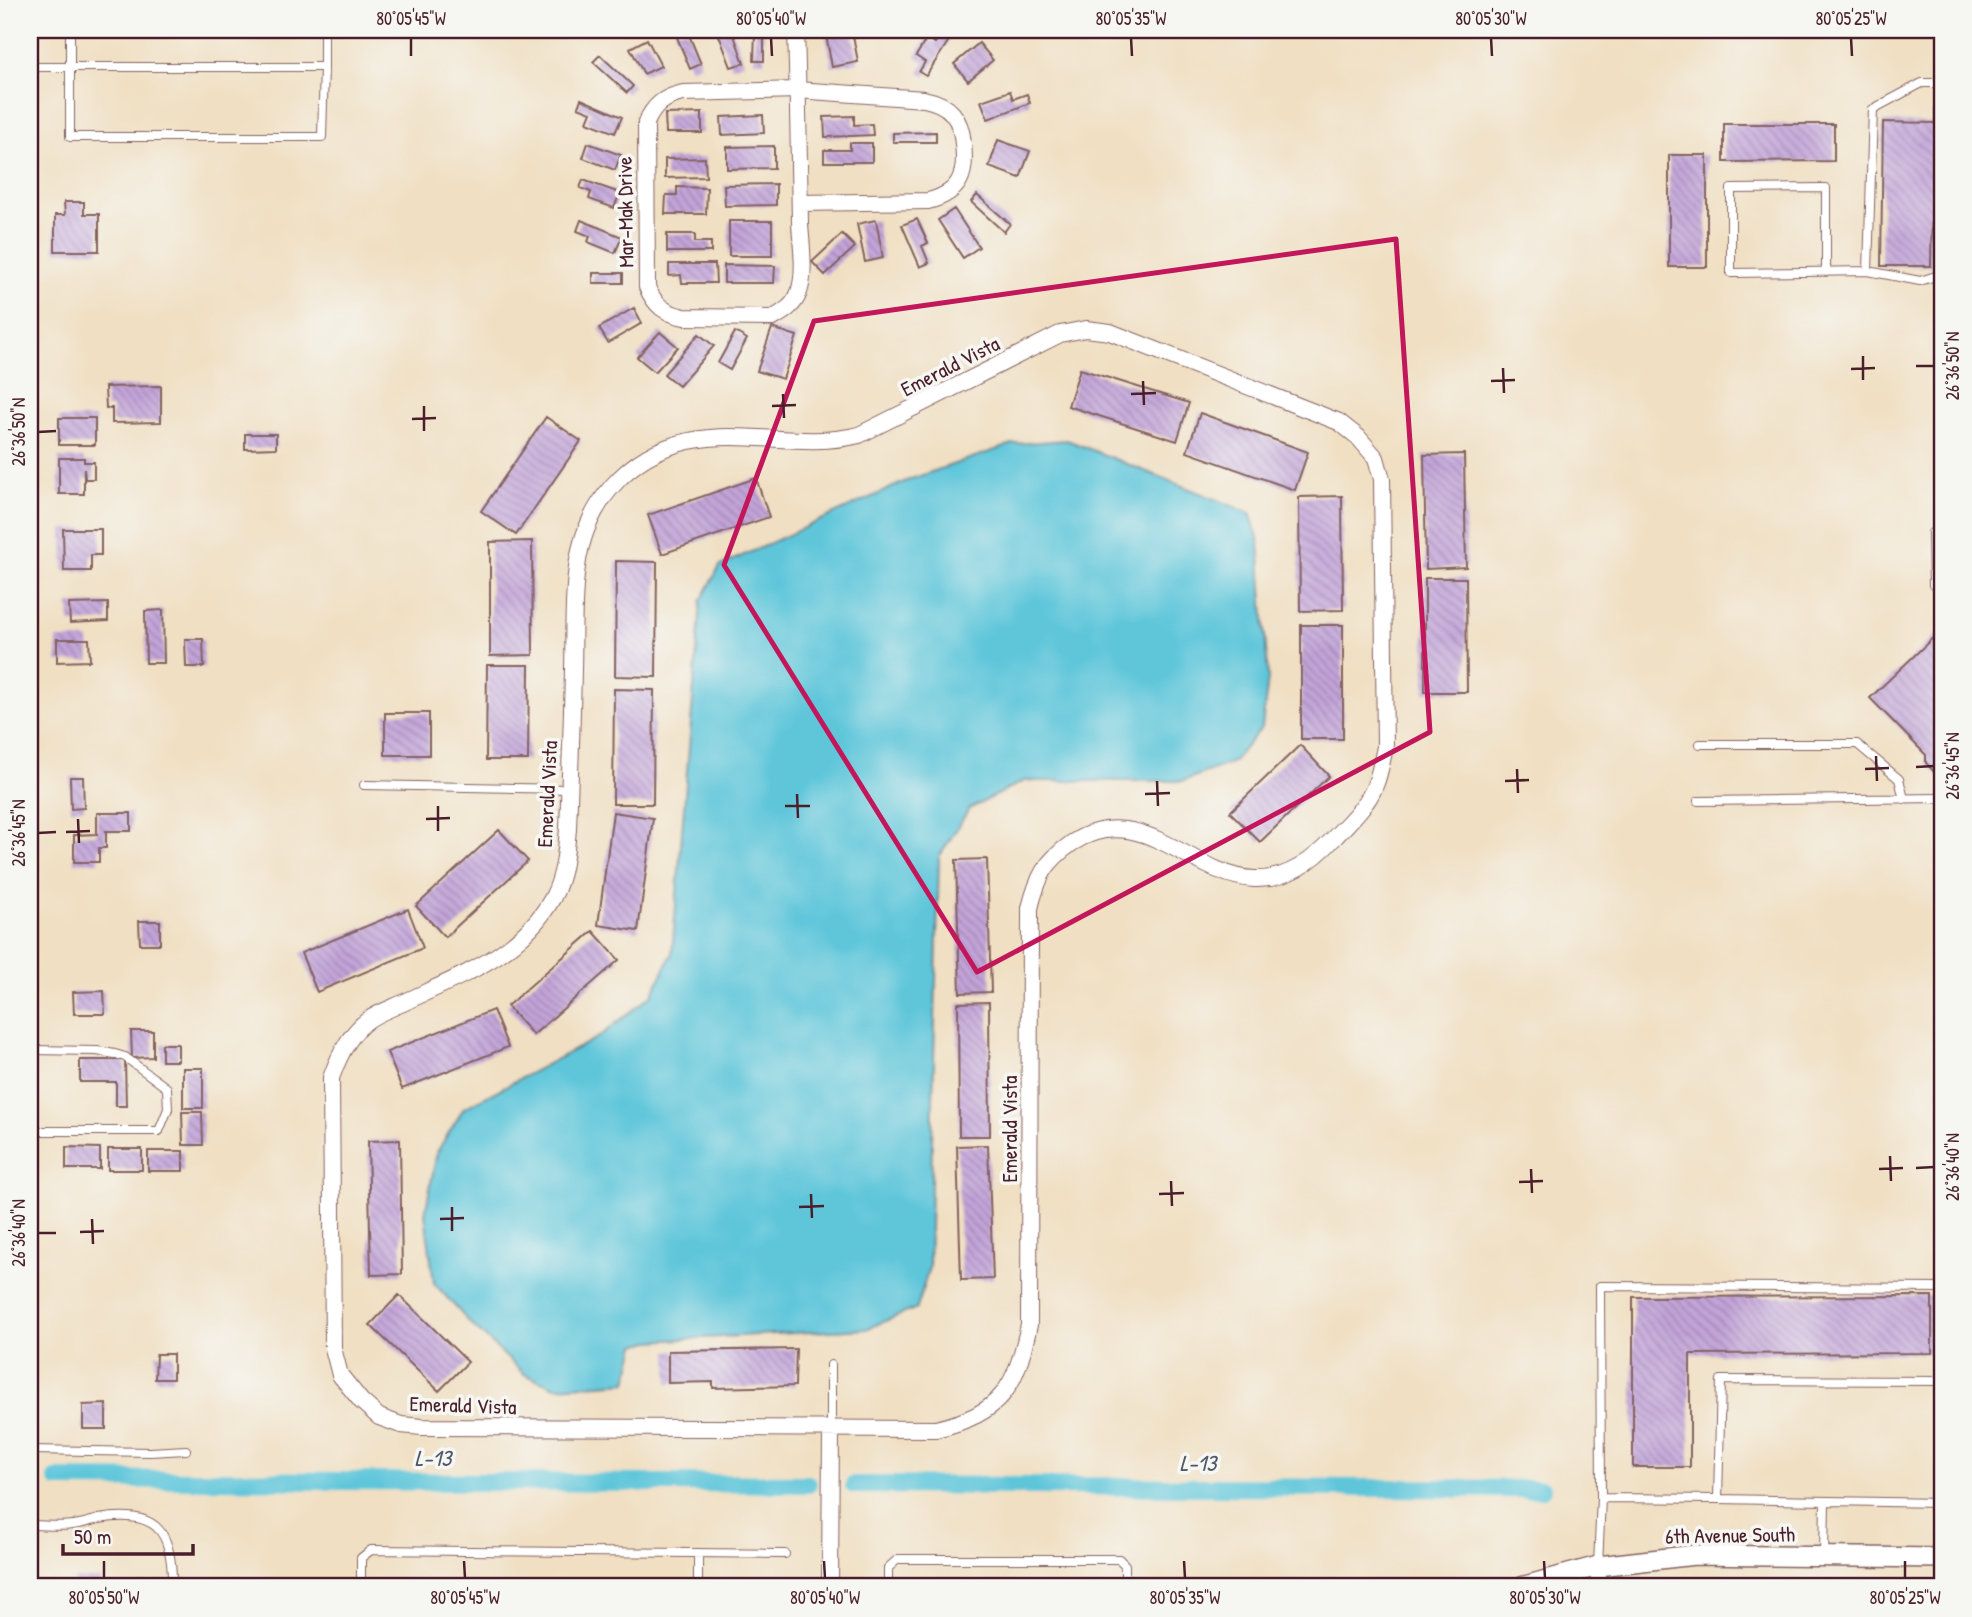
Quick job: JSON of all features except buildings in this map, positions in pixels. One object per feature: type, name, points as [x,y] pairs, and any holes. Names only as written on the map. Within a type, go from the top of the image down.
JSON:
[{"type":"street","points":[[796,30],[800,203]]},
{"type":"street","name":"Mar-Mak Drive","points":[[797,90],[937,102],[948,107],[962,128],[965,158],[959,182],[940,198],[928,201],[800,203],[799,292],[785,312],[773,318],[684,317],[671,315],[660,309],[647,287],[646,123],[651,111],[659,102],[683,93],[797,90]]},
{"type":"street","name":"Emerald Vista","points":[[1086,328],[1110,332],[1339,422],[1358,437],[1376,457],[1382,479],[1385,747],[1378,779],[1368,801],[1322,851],[1301,867],[1280,877],[1254,880],[1226,875],[1140,832],[1114,829],[1084,835],[1055,855],[1038,878],[1030,908],[1029,1325],[1022,1359],[1007,1391],[986,1411],[965,1422],[936,1429],[422,1427],[401,1425],[379,1417],[361,1401],[340,1375],[333,1348],[331,1079],[335,1065],[347,1044],[367,1020],[487,964],[511,947],[535,924],[553,896],[564,868],[570,789],[576,569],[580,549],[588,522],[604,495],[625,472],[656,451],[691,440],[824,442],[859,435],[1060,334],[1086,328]]},
{"type":"street","points":[[830,1587],[831,1429]]},
{"type":"street","name":"6th Avenue South","points":[[1521,1587],[1598,1566],[1695,1555],[1942,1558]]},
{"type":"lane","points":[[70,30],[70,137],[322,137],[324,30]]},
{"type":"lane","points":[[30,67],[324,67]]},
{"type":"lane","points":[[1868,271],[1873,109],[1922,83],[1942,83]]},
{"type":"lane","points":[[1826,272],[1826,188],[1731,189],[1731,273],[1826,272],[1868,271],[1920,281],[1942,274]]},
{"type":"lane","points":[[1942,533],[1933,533],[1933,585],[1942,585]]},
{"type":"lane","points":[[1700,744],[1857,744],[1899,779],[1904,799]]},
{"type":"lane","points":[[364,785],[570,789]]},
{"type":"lane","points":[[1698,801],[1942,798]]},
{"type":"lane","points":[[30,1050],[97,1051],[125,1057],[167,1088],[168,1109],[159,1131],[30,1131]]},
{"type":"lane","points":[[1593,1587],[1598,1566],[1601,1498],[1600,1286],[1942,1287]]},
{"type":"lane","points":[[1601,1498],[1940,1503],[1942,1350]]},
{"type":"lane","points":[[831,1365],[831,1429]]},
{"type":"lane","points":[[1718,1499],[1721,1380],[1941,1381]]},
{"type":"lane","points":[[30,1450],[186,1450]]},
{"type":"lane","points":[[1824,1557],[1825,1501]]},
{"type":"lane","points":[[30,1525],[74,1525],[120,1517],[147,1520],[158,1528],[168,1541],[172,1587]]},
{"type":"lane","points":[[361,1587],[361,1558],[371,1550],[785,1554]]},
{"type":"lane","points":[[698,1553],[698,1587]]},
{"type":"lane","points":[[888,1587],[888,1568],[898,1559],[1119,1559],[1125,1565],[1125,1587]]},
{"type":"lane","points":[[1598,1566],[1606,1587]]},
{"type":"highlighted area","points":[[1396,239],[1430,732],[977,972],[724,565],[814,321]]},
{"type":"water","points":[[1067,440],[1250,513],[1259,541],[1268,678],[1262,727],[1233,762],[1183,781],[1024,781],[969,809],[939,857],[929,1267],[917,1308],[866,1329],[650,1341],[636,1345],[627,1382],[556,1387],[524,1374],[469,1322],[434,1283],[425,1214],[437,1152],[464,1108],[599,1037],[652,995],[672,954],[701,601],[720,566],[911,479],[1013,444]]},
{"type":"waterway","name":"L-13","points":[[57,1479],[808,1484]]},
{"type":"waterway","name":"L-13","points":[[854,1485],[1542,1489]]}]
